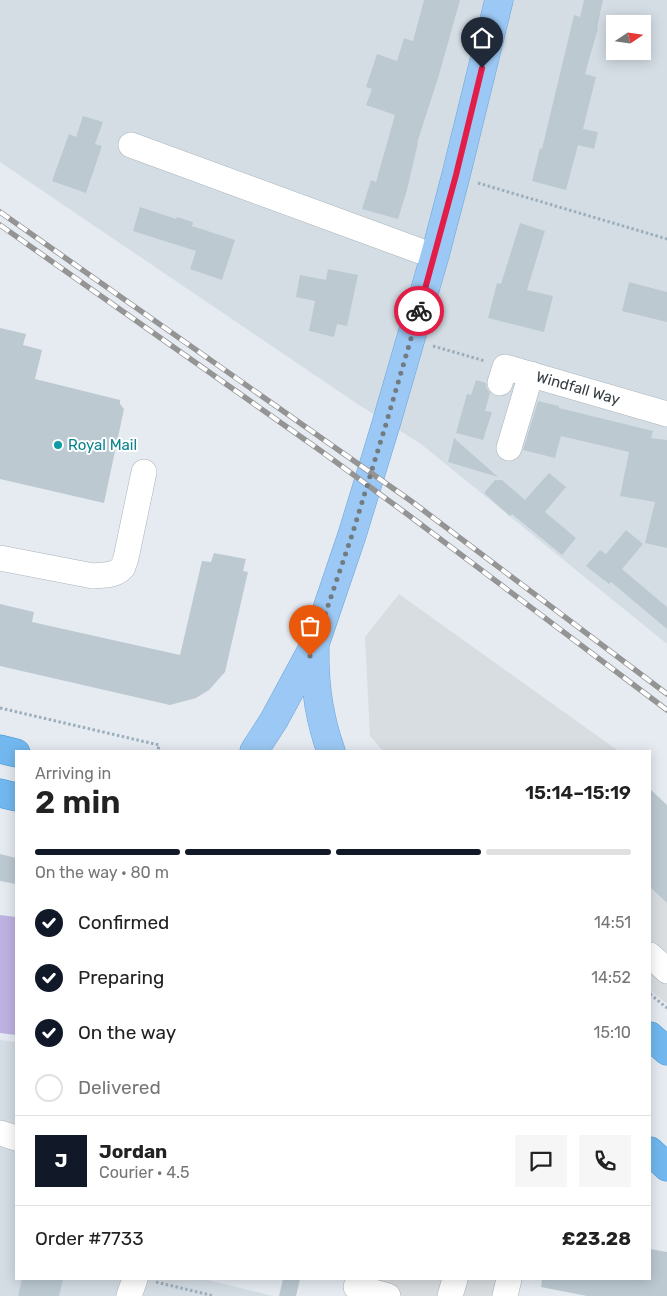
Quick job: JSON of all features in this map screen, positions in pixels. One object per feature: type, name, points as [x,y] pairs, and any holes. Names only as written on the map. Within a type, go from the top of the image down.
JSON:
[{"type":"highway","points":[[0,749],[15,753]]},
{"type":"highway","points":[[0,792],[15,797]]},
{"type":"highway","points":[[651,1037],[667,1050]]},
{"type":"highway","points":[[651,1152],[667,1167]]},
{"type":"main road","points":[[255,750],[274,720],[315,644],[352,535],[435,255],[498,0]]},
{"type":"main road","points":[[315,644],[314,662],[318,697],[331,750]]},
{"type":"street","points":[[131,144],[435,255]]},
{"type":"street","points":[[509,448],[531,374]]},
{"type":"street","name":"Windfall Way","points":[[503,375],[531,374],[667,414]]},
{"type":"street","points":[[0,558],[93,576],[108,575],[116,572],[123,567],[126,558],[144,472]]},
{"type":"street","points":[[651,956],[667,971]]},
{"type":"street","points":[[0,1133],[15,1138]]},
{"type":"street","points":[[651,1169],[667,1176]]},
{"type":"street","points":[[129,1296],[135,1280]]},
{"type":"street","points":[[450,1296],[455,1280]]},
{"type":"street","points":[[505,1296],[509,1280]]},
{"type":"path","points":[[456,175],[486,186],[667,239]]},
{"type":"path","points":[[432,346],[503,375]]},
{"type":"path","points":[[0,708],[159,745],[158,750]]},
{"type":"path","points":[[651,995],[667,1008]]},
{"type":"path","points":[[152,1280],[212,1296]]},
{"type":"shaded area","points":[[0,0],[667,0],[667,644],[421,444],[359,405],[0,162]]},
{"type":"shaded area","points":[[399,594],[618,750],[382,750],[370,736],[365,637]]},
{"type":"shaded area","points":[[651,888],[667,903],[667,1004],[651,991]]},
{"type":"shaded area","points":[[0,915],[15,917],[15,1035],[0,1033]]},
{"type":"shaded area","points":[[0,1040],[15,1042],[15,1280],[208,1280],[273,1296],[0,1296]]},
{"type":"shaded area","points":[[358,1280],[503,1280],[498,1296],[354,1296]]},
{"type":"building","points":[[424,0],[460,0],[417,143],[407,190],[398,219],[362,209],[371,180],[376,182],[395,115],[366,105],[372,89],[366,87],[377,54],[397,61],[404,38],[413,41]]},
{"type":"building","points":[[584,0],[603,0],[598,28],[585,74],[596,77],[583,129],[598,132],[594,149],[578,145],[566,190],[532,181],[540,148],[542,149],[574,15],[580,17]]},
{"type":"building","points":[[83,116],[103,122],[95,144],[102,146],[86,193],[52,181],[69,134],[76,137]]},
{"type":"building","points":[[140,207],[176,219],[177,217],[193,222],[192,226],[235,240],[222,280],[190,269],[196,251],[133,231]]},
{"type":"building","points":[[520,223],[545,231],[527,290],[553,296],[544,332],[488,318],[497,283],[501,284]]},
{"type":"building","points":[[328,269],[358,275],[347,326],[337,324],[334,337],[309,331],[315,301],[296,297],[300,275],[326,280]]},
{"type":"building","points":[[629,282],[667,292],[667,322],[622,311]]},
{"type":"building","name":"Royal Mail","points":[[0,328],[26,334],[23,345],[42,350],[35,379],[120,400],[120,404],[124,409],[104,503],[0,479]]},
{"type":"building","points":[[476,380],[486,383],[490,393],[485,411],[492,412],[483,440],[456,433],[467,394],[471,395]]},
{"type":"building","points":[[538,401],[653,431],[651,438],[667,440],[667,548],[645,543],[655,502],[620,496],[629,452],[561,436],[555,458],[523,450]]},
{"type":"building","points":[[454,438],[498,477],[448,462]]},
{"type":"building","points":[[549,473],[566,487],[545,512],[576,538],[562,555],[512,514],[510,516],[484,493],[495,480],[502,480],[525,500]]},
{"type":"building","points":[[626,530],[643,544],[622,569],[667,607],[667,629],[611,582],[609,584],[586,566],[600,550],[606,554]]},
{"type":"building","points":[[214,553],[246,559],[243,571],[248,572],[225,672],[209,690],[196,698],[170,705],[0,666],[0,604],[34,612],[32,622],[180,655],[202,561],[211,562]]},
{"type":"building","points":[[651,790],[667,805],[667,903],[651,888]]},
{"type":"building","points":[[0,854],[15,858],[15,884],[0,881]]},
{"type":"building","points":[[651,1249],[667,1252],[667,1296],[587,1296],[541,1287],[542,1280],[651,1280]]},
{"type":"building","points":[[22,1280],[63,1280],[59,1296],[18,1296]]},
{"type":"building","points":[[283,1280],[300,1280],[296,1296],[279,1296]]},
{"type":"railway","points":[[0,212],[411,501],[667,694]]},
{"type":"railway","points":[[0,225],[321,451],[667,710]]},
{"type":"way so far","points":[[310,656],[352,535],[419,311]]},
{"type":"place","name":"Royal Mail","points":[[58,445]]},
{"type":"route","points":[[419,311],[456,175],[482,68]]}]
